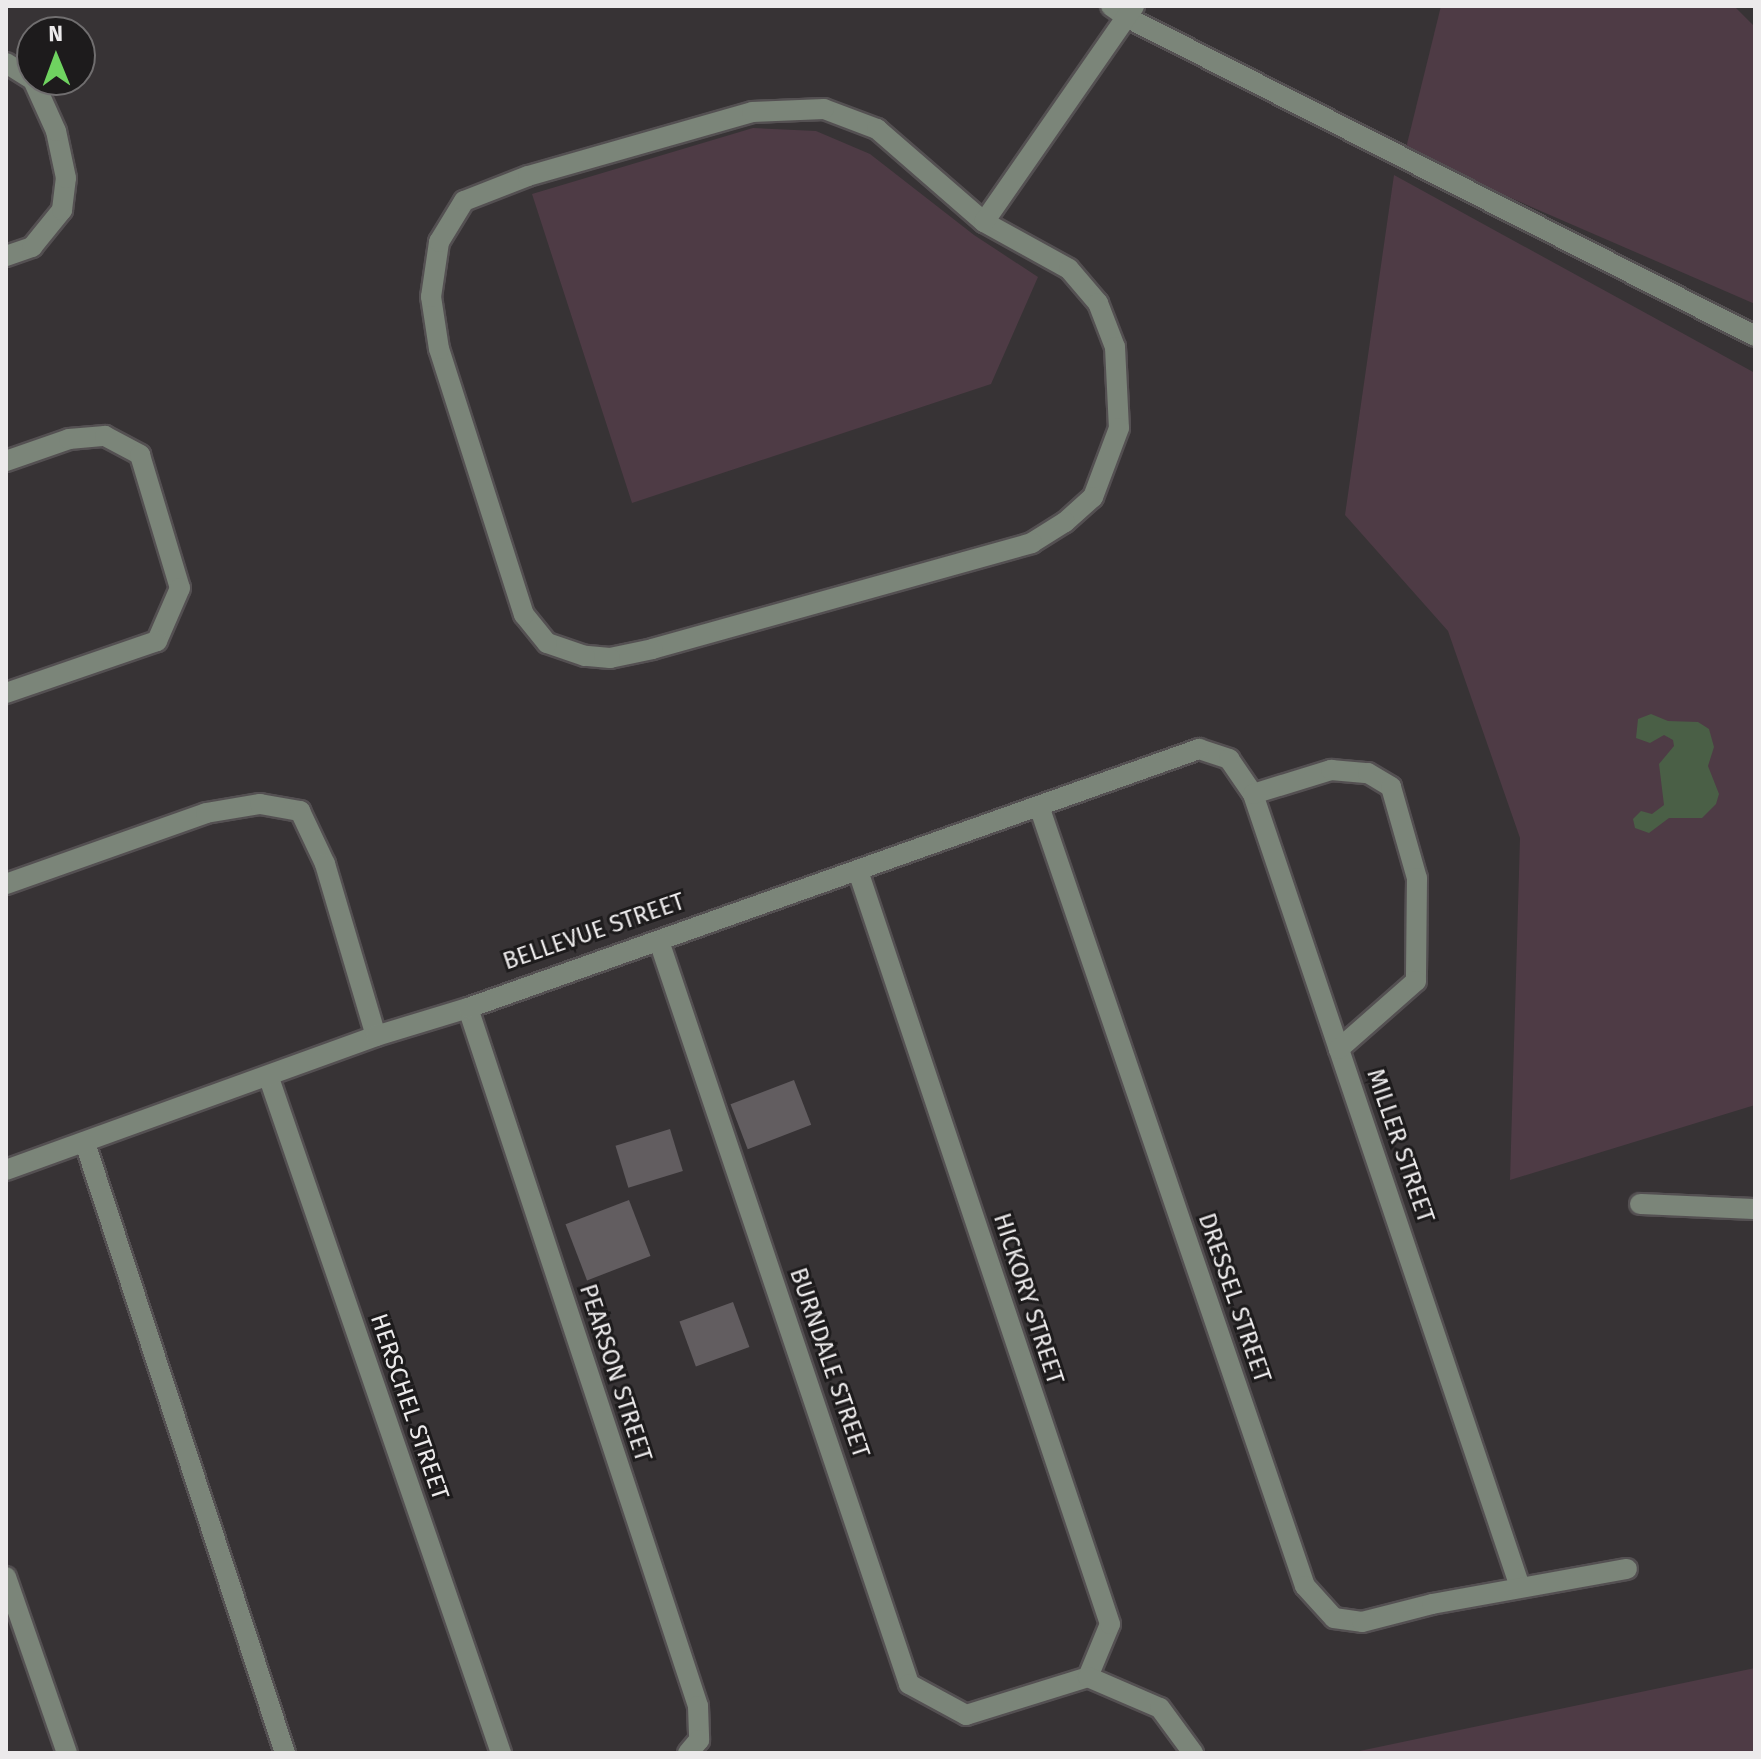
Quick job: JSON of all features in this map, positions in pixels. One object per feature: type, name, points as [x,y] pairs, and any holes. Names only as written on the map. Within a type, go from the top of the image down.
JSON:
[{"type":"street","points":[[984,222],[1124,10],[1755,336]]},
{"type":"street","points":[[6,256],[32,247],[62,210],[66,178],[56,131],[40,96]]},
{"type":"street","points":[[824,109],[877,129],[984,222],[1069,269],[1098,303],[1115,347],[1119,428],[1093,497],[1065,522],[1032,543],[653,649],[610,658],[585,656],[547,643],[524,615],[439,349],[431,297],[439,242],[464,201],[528,176],[752,112],[824,109]]},
{"type":"street","points":[[6,461],[69,439],[105,436],[140,455],[180,588],[157,641],[6,693]]},
{"type":"street","points":[[6,1168],[85,1143],[269,1078],[376,1036],[468,1008],[1199,749]]},
{"type":"street","name":"MILLER STREET","points":[[1199,749],[1229,759],[1253,794],[1520,1587]]},
{"type":"street","name":"BELLEVUE STREET","points":[[6,1168],[1199,749]]},
{"type":"street","points":[[1253,794],[1331,770],[1368,773],[1391,787],[1417,878],[1416,981],[1339,1049]]},
{"type":"street","points":[[6,884],[206,813],[260,804],[300,811],[325,864],[376,1036]]},
{"type":"street","name":"DRESSEL STREET","points":[[1039,806],[1305,1586],[1334,1618],[1362,1622],[1432,1604],[1627,1569]]},
{"type":"street","name":"HICKORY STREET","points":[[858,871],[1110,1624],[1088,1677]]},
{"type":"street","name":"BURNDALE STREET","points":[[659,941],[909,1684],[966,1715],[1088,1677]]},
{"type":"street","name":"PEARSON STREET","points":[[468,1008],[698,1706],[699,1740],[688,1753]]},
{"type":"street","name":"HERSCHEL STREET","points":[[269,1078],[501,1753]]},
{"type":"street","points":[[85,1143],[285,1753]]},
{"type":"street","points":[[1640,1204],[1755,1209]]},
{"type":"street","points":[[6,1577],[67,1753]]},
{"type":"street","points":[[1088,1677],[1160,1708],[1193,1753]]},
{"type":"shaded area","points":[[1441,6],[1734,6],[1755,27],[1755,304],[1405,152]]},
{"type":"shaded area","points":[[753,128],[816,131],[870,154],[974,235],[1038,277],[991,384],[632,503],[532,194]]},
{"type":"shaded area","points":[[1394,175],[1755,373],[1755,1105],[1510,1180],[1520,838],[1448,631],[1345,515]]},
{"type":"shaded area","points":[[1651,714],[1668,721],[1698,722],[1709,729],[1714,747],[1708,766],[1719,794],[1716,804],[1702,818],[1669,818],[1649,833],[1635,828],[1633,819],[1641,811],[1652,814],[1664,805],[1659,764],[1674,746],[1673,740],[1664,735],[1650,743],[1636,738],[1638,719]]},
{"type":"shaded area","points":[[1755,1668],[1755,1753],[1350,1753]]},
{"type":"building","points":[[794,1080],[811,1125],[748,1149],[731,1104]]},
{"type":"building","points":[[670,1129],[683,1171],[628,1188],[615,1146]]},
{"type":"building","points":[[629,1200],[651,1256],[587,1280],[566,1224]]},
{"type":"building","points":[[733,1302],[749,1347],[696,1367],[679,1321]]}]
